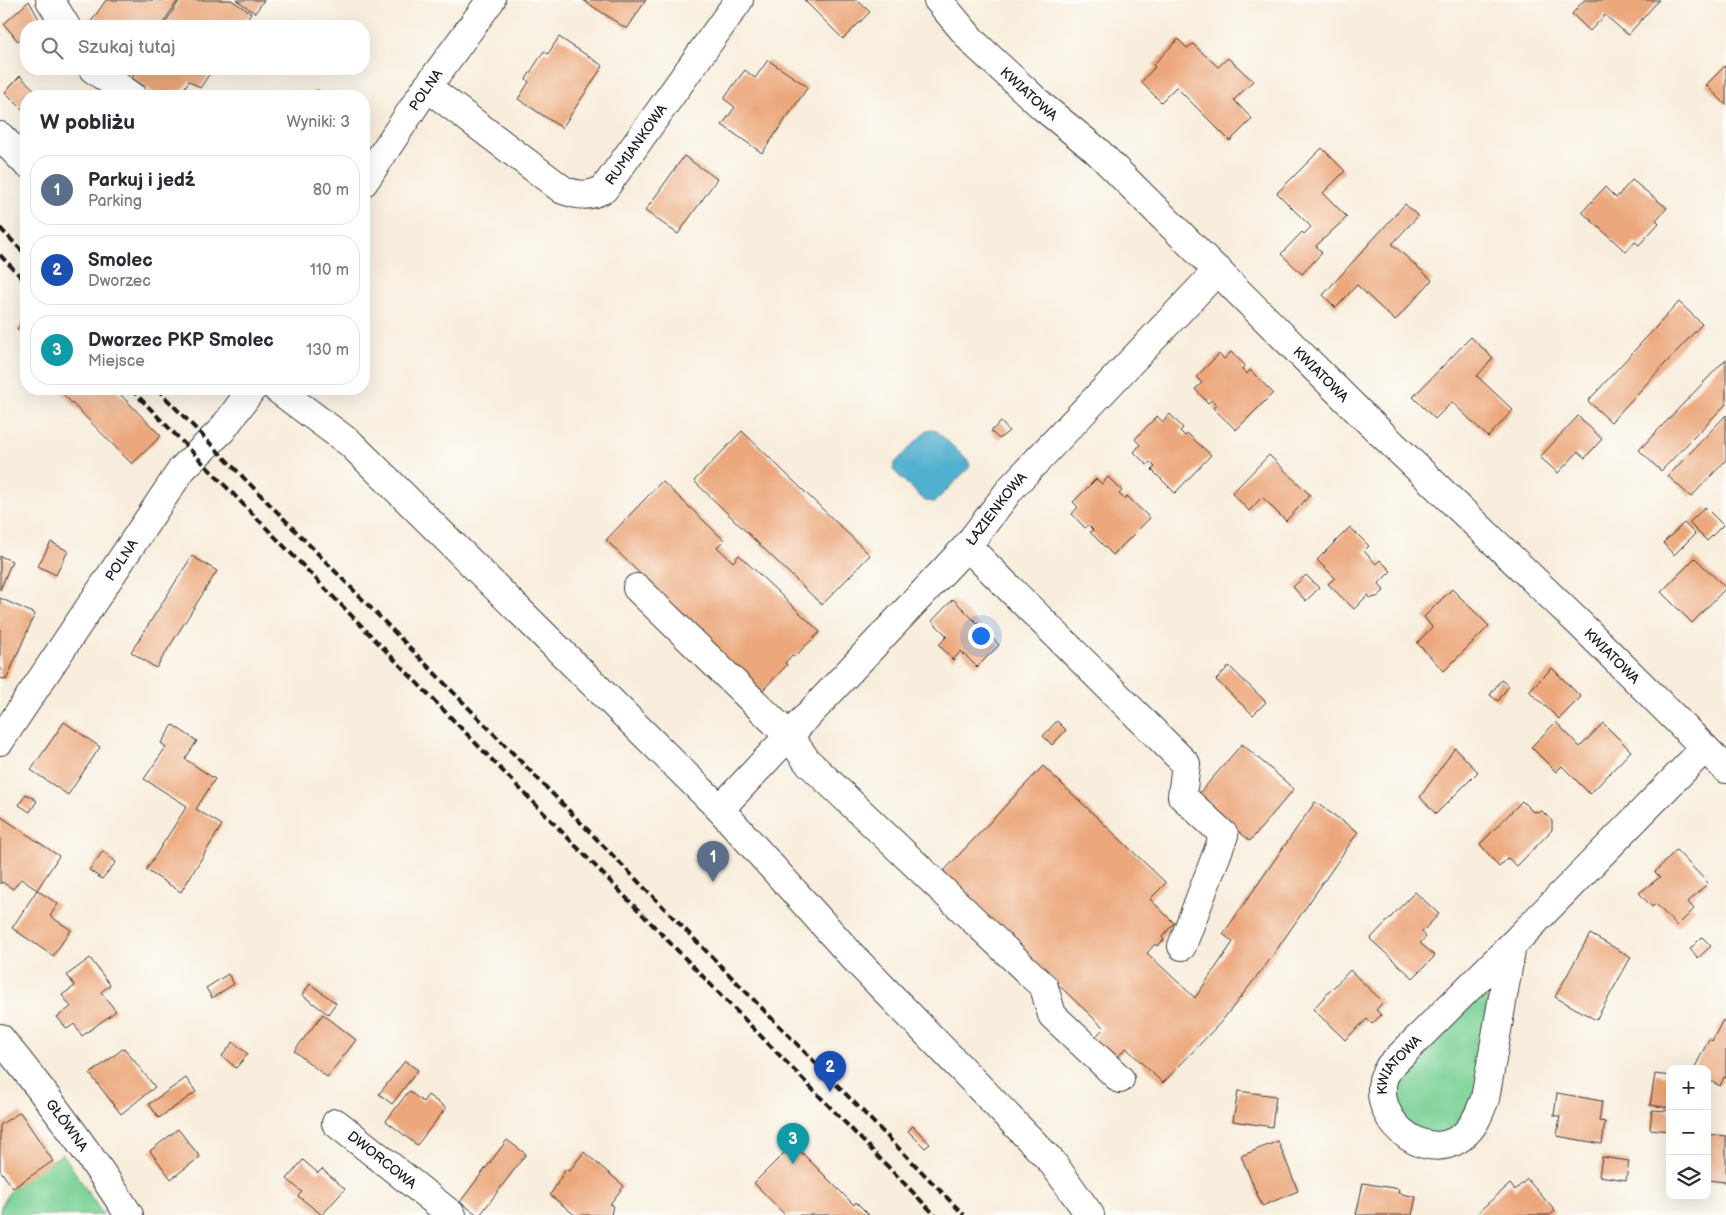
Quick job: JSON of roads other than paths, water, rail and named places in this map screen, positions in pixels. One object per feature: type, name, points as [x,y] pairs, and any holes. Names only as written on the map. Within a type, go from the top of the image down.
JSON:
[{"type":"street","points":[[50,0],[62,20]]},
{"type":"street","name":"POLNA","points":[[370,173],[427,87],[491,0]]},
{"type":"street","name":"RUMIANKOWA","points":[[427,87],[563,190],[579,196],[592,195],[604,189],[739,0]]},
{"type":"street","name":"KWIATOWA","points":[[938,0],[974,43],[1043,107],[1096,150],[1358,411],[1726,769]]},
{"type":"street","points":[[102,75],[123,90]]},
{"type":"street","points":[[0,136],[20,157]]},
{"type":"street","name":"ŁAZIENKOWA","points":[[720,809],[967,546],[1012,487],[1218,270]]},
{"type":"street","name":"POLNA","points":[[0,741],[182,469],[222,430],[248,395]]},
{"type":"street","points":[[285,395],[352,444],[720,809],[852,956],[1052,1162],[1090,1215]]},
{"type":"street","points":[[967,546],[1186,764],[1182,796],[1224,835],[1182,946]]},
{"type":"street","points":[[637,588],[782,744],[807,761],[1044,987],[1052,1016],[1120,1079]]},
{"type":"street","name":"KWIATOWA","points":[[1512,946],[1485,1099],[1478,1118],[1467,1133],[1453,1143],[1436,1146],[1416,1143],[1389,1118],[1384,1096],[1383,1080],[1390,1066],[1512,946],[1705,748]]},
{"type":"street","name":"GŁÓWNA","points":[[0,1038],[42,1089],[100,1168],[129,1215]]},
{"type":"street","name":"DWORCOWA","points":[[336,1123],[452,1215]]},
{"type":"water","points":[[926,431],[937,431],[969,462],[970,467],[935,502],[925,501],[893,470],[894,464]]},
{"type":"railway","points":[[0,228],[20,249]]},
{"type":"railway","points":[[0,255],[20,276]]},
{"type":"railway","points":[[137,395],[935,1215]]},
{"type":"railway","points":[[163,395],[964,1215]]},
{"type":"place","name":"Parkuj i jedź","points":[[713,882]]},
{"type":"place","name":"Smolec","points":[[830,1092]]},
{"type":"place","name":"Dworzec PKP Smolec","points":[[793,1164]]}]
